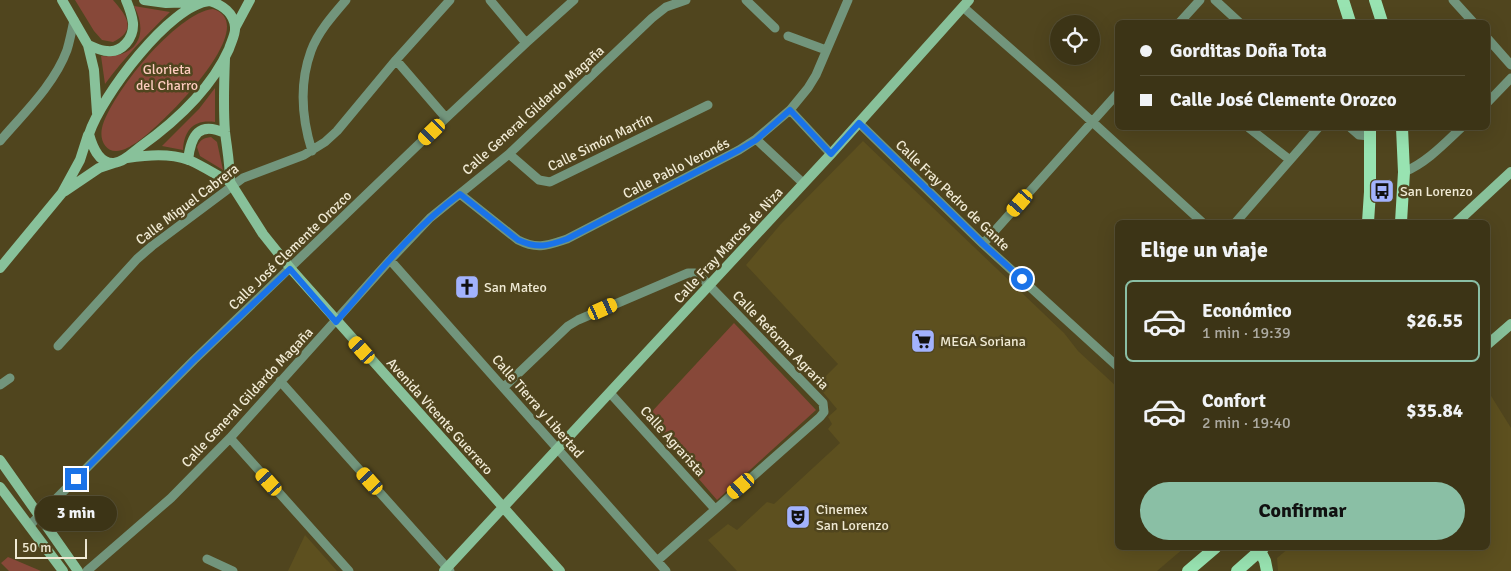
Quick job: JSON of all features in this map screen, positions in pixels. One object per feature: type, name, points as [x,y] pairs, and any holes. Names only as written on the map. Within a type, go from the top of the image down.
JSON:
[{"type":"main road","points":[[1343,0],[1349,20]]},
{"type":"main road","points":[[1375,0],[1381,20]]},
{"type":"main road","points":[[1401,220],[1404,172],[1402,130]]},
{"type":"main road","points":[[1368,220],[1370,132]]},
{"type":"main road","points":[[1188,571],[1212,550]]},
{"type":"main road","points":[[1237,571],[1261,550]]},
{"type":"main road","points":[[1262,550],[1267,571]]},
{"type":"street","points":[[62,0],[88,45],[94,70],[97,113]]},
{"type":"street","points":[[88,45],[108,52],[116,51],[126,44],[130,38],[133,23],[126,0]]},
{"type":"street","points":[[144,0],[166,3],[208,1],[218,4],[228,12],[235,28]]},
{"type":"street","points":[[124,159],[154,137],[186,108],[210,79],[225,56],[233,39],[235,28],[250,0]]},
{"type":"street","points":[[312,151],[305,130],[302,106],[305,74],[311,51],[323,30],[346,0]]},
{"type":"street","name":"Calle Miguel Cabrera","points":[[58,346],[137,259],[231,184],[249,175],[312,151],[337,131],[396,60],[450,0]]},
{"type":"street","points":[[490,0],[526,42]]},
{"type":"street","name":"Calle José Clemente Orozco","points":[[29,526],[194,360],[526,42],[574,0]]},
{"type":"street","name":"Calle General Gildardo Magaña","points":[[81,570],[129,536],[171,498],[230,438],[430,218],[509,154],[652,18],[666,7],[686,0]]},
{"type":"street","points":[[746,0],[775,28]]},
{"type":"street","name":"Calle Pablo Veronés","points":[[460,194],[518,240],[529,245],[538,247],[550,245],[576,235],[731,155],[756,140],[790,110],[808,88],[816,75],[848,0]]},
{"type":"street","points":[[1182,20],[1200,0]]},
{"type":"street","points":[[1215,0],[1237,20]]},
{"type":"street","points":[[1453,0],[1471,20]]},
{"type":"street","points":[[0,268],[62,193],[80,160],[97,113],[149,44],[185,11],[208,1]]},
{"type":"street","points":[[966,4],[1200,220]]},
{"type":"street","name":"Calle Fray Marcos de Niza","points":[[447,570],[557,449],[710,286],[966,4]]},
{"type":"street","points":[[0,141],[38,98],[57,71],[67,50],[74,20]]},
{"type":"street","points":[[788,36],[826,50]]},
{"type":"street","points":[[1490,40],[1511,65]]},
{"type":"street","points":[[225,56],[224,110],[231,184]]},
{"type":"street","points":[[396,60],[446,118]]},
{"type":"street","points":[[1490,100],[1511,78]]},
{"type":"street","points":[[983,244],[1115,96]]},
{"type":"street","name":"Calle Simón Martín","points":[[509,154],[539,180],[550,182],[708,105]]},
{"type":"street","points":[[790,110],[831,154]]},
{"type":"street","name":"Calle Fray Pedro de Gante","points":[[859,123],[983,244],[1115,360]]},
{"type":"street","points":[[188,160],[190,144],[195,135],[201,130],[216,129],[226,133]]},
{"type":"street","points":[[1252,130],[1290,160]]},
{"type":"street","points":[[1238,220],[1316,130]]},
{"type":"street","points":[[1353,130],[1359,135],[1370,132]]},
{"type":"street","points":[[1404,172],[1413,168],[1459,130]]},
{"type":"street","points":[[89,134],[91,143],[98,155],[104,160],[114,163]]},
{"type":"street","points":[[756,140],[803,183]]},
{"type":"street","points":[[62,193],[99,168],[124,159],[149,155],[167,155],[188,160],[231,184]]},
{"type":"street","points":[[1458,220],[1511,172]]},
{"type":"street","name":"Avenida Vicente Guerrero","points":[[231,184],[263,234],[290,269],[560,571]]},
{"type":"street","name":"Calle Tierra y Libertad","points":[[390,260],[666,571]]},
{"type":"street","points":[[504,387],[560,332],[578,320],[688,273],[695,273],[710,286]]},
{"type":"street","name":"Calle Reforma Agraria","points":[[710,286],[823,404],[824,412],[715,509]]},
{"type":"street","points":[[1490,342],[1511,324]]},
{"type":"street","points":[[0,385],[10,378]]},
{"type":"street","points":[[280,381],[447,570]]},
{"type":"street","name":"Calle Agrarista","points":[[610,392],[715,509]]},
{"type":"street","points":[[230,438],[349,571]]},
{"type":"street","points":[[0,460],[39,516],[81,570]]},
{"type":"street","points":[[0,487],[63,571]]},
{"type":"street","points":[[657,562],[715,509]]},
{"type":"street","points":[[207,559],[220,568],[233,571]]},
{"type":"shaded area","points":[[863,141],[1064,333],[1078,351],[1115,385],[1115,550],[1182,550],[1157,571],[737,571],[708,540],[728,524],[737,530],[767,502],[774,504],[840,443],[828,429],[832,424],[828,417],[837,409],[817,385],[838,364],[746,265],[780,225]]},
{"type":"shaded area","points":[[1490,394],[1511,428],[1511,571],[1278,571],[1277,558],[1287,550],[1490,550]]},
{"type":"shaded area","points":[[305,535],[337,571],[288,571]]},
{"type":"green space","points":[[75,0],[113,0],[122,11],[127,22],[125,32],[113,42],[102,40],[94,31]]},
{"type":"green space","points":[[134,6],[170,12],[136,46],[105,84],[101,56],[123,54],[131,49],[140,36],[139,17]]},
{"type":"green space","name":"Glorieta del Charro","points":[[213,9],[225,19],[226,35],[217,55],[202,77],[164,119],[136,143],[122,150],[108,149],[103,142],[102,128],[108,113],[131,76],[164,39],[181,24],[198,14]]},
{"type":"green space","points":[[215,88],[215,122],[201,122],[192,127],[185,137],[183,150],[162,146],[199,109]]},
{"type":"green space","points":[[211,137],[217,142],[223,170],[200,156],[198,145],[202,140]]},
{"type":"green space","points":[[734,323],[816,410],[717,500],[646,418]]},
{"type":"green space","points":[[8,557],[41,571],[9,571],[1,563]]},
{"type":"place","name":"San Lorenzo","points":[[1382,191]]},
{"type":"place","name":"San Mateo","points":[[467,287]]},
{"type":"place","name":"MEGA Soriana","points":[[923,341]]},
{"type":"place","name":"Cinemex San Lorenzo","points":[[798,517]]},
{"type":"route","points":[[76,479],[194,360],[290,269],[336,322],[390,260],[430,218],[460,194],[518,240],[538,247],[550,245],[567,239],[739,150],[756,140],[790,110],[831,154],[859,123],[983,244],[1022,279]]}]
